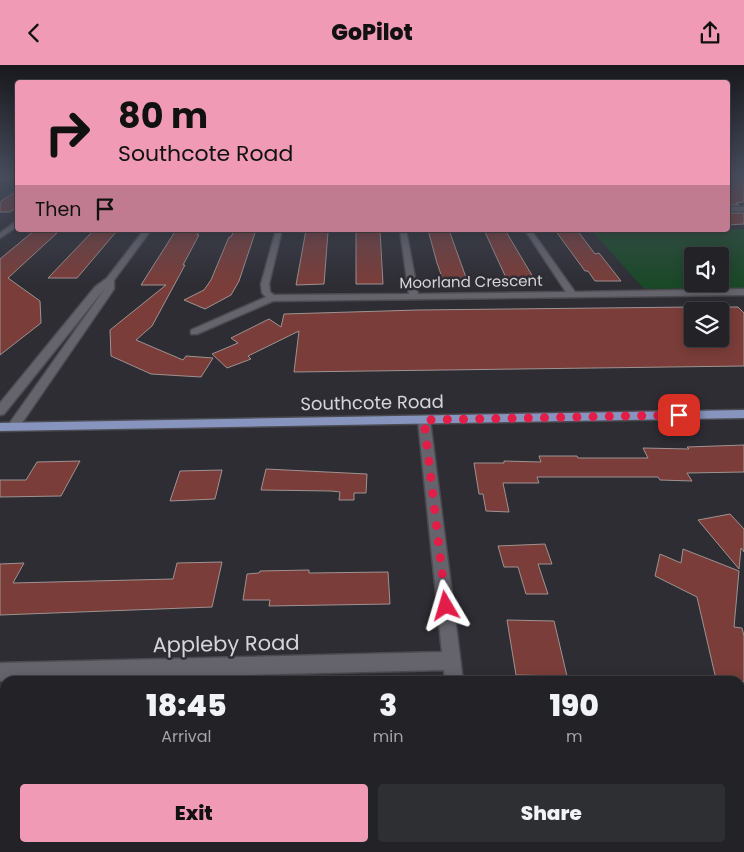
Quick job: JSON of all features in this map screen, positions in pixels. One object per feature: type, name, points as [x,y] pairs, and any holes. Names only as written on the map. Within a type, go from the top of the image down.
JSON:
[{"type":"main road","name":"Southcote Road","points":[[0,427],[744,414]]},
{"type":"street","points":[[0,236],[15,224]]},
{"type":"street","points":[[0,411],[98,289],[110,280],[146,232]]},
{"type":"street","points":[[194,332],[272,298],[266,293],[265,288],[279,232]]},
{"type":"street","points":[[403,232],[414,296]]},
{"type":"street","points":[[529,232],[572,294]]},
{"type":"street","points":[[13,427],[110,289],[110,280]]},
{"type":"street","name":"Moorland Crescent","points":[[272,298],[744,292]]},
{"type":"street","points":[[424,420],[454,676]]},
{"type":"street","name":"Appleby Road","points":[[0,672],[452,661]]},
{"type":"green space","points":[[730,229],[744,229],[744,288],[729,288],[729,247],[684,247],[684,289],[644,289],[593,232],[730,232]]},
{"type":"building","points":[[730,213],[744,213],[744,224],[730,225]]},
{"type":"building","points":[[33,232],[57,233],[8,278],[40,301],[41,323],[0,355],[0,259]]},
{"type":"building","points":[[92,232],[116,232],[77,278],[48,278]]},
{"type":"building","points":[[175,232],[199,232],[183,265],[185,265],[152,326],[136,340],[183,360],[186,356],[213,358],[201,377],[151,374],[111,356],[110,330],[166,285],[141,285]]},
{"type":"building","points":[[233,232],[255,232],[239,281],[231,295],[205,309],[184,300],[204,290],[211,280],[229,237],[231,237]]},
{"type":"building","points":[[306,232],[328,232],[324,284],[296,285]]},
{"type":"building","points":[[356,232],[380,232],[383,284],[356,284]]},
{"type":"building","points":[[429,232],[450,232],[468,283],[444,283]]},
{"type":"building","points":[[485,232],[506,232],[536,282],[508,282]]},
{"type":"building","points":[[556,232],[578,232],[595,254],[599,253],[621,281],[595,281],[588,271],[585,271]]},
{"type":"building","points":[[684,307],[684,347],[729,347],[729,307],[738,307],[744,313],[744,366],[294,372],[299,331],[248,356],[251,359],[227,368],[212,354],[238,343],[231,338],[269,319],[281,327],[284,314],[418,310]]},
{"type":"building","points":[[744,445],[744,472],[687,473],[692,481],[660,480],[658,477],[537,477],[539,483],[503,483],[509,512],[486,511],[483,494],[479,494],[474,463],[504,463],[504,461],[541,462],[539,456],[648,458],[643,448],[689,449],[687,447]]},
{"type":"building","points":[[80,461],[61,496],[0,497],[0,480],[26,480],[37,462]]},
{"type":"building","points":[[266,469],[367,474],[366,493],[354,493],[354,500],[339,500],[340,492],[261,490]]},
{"type":"building","points":[[222,470],[215,499],[170,501],[180,471]]},
{"type":"building","points":[[730,514],[744,529],[744,552],[741,548],[739,569],[698,520]]},
{"type":"building","points":[[545,544],[552,564],[538,564],[548,594],[526,594],[518,567],[504,567],[498,546]]},
{"type":"building","points":[[683,549],[739,571],[734,627],[742,628],[744,636],[744,676],[715,675],[697,597],[655,576],[660,554],[681,563]]},
{"type":"building","points":[[222,562],[212,607],[0,615],[0,564],[24,563],[13,583],[173,579],[177,563]]},
{"type":"building","points":[[309,570],[309,573],[388,572],[390,604],[269,606],[270,600],[243,600],[247,574],[259,573],[260,571]]},
{"type":"building","points":[[507,620],[554,621],[567,676],[516,675]]},
{"type":"route","points":[[446,606],[424,420],[679,415]]}]
